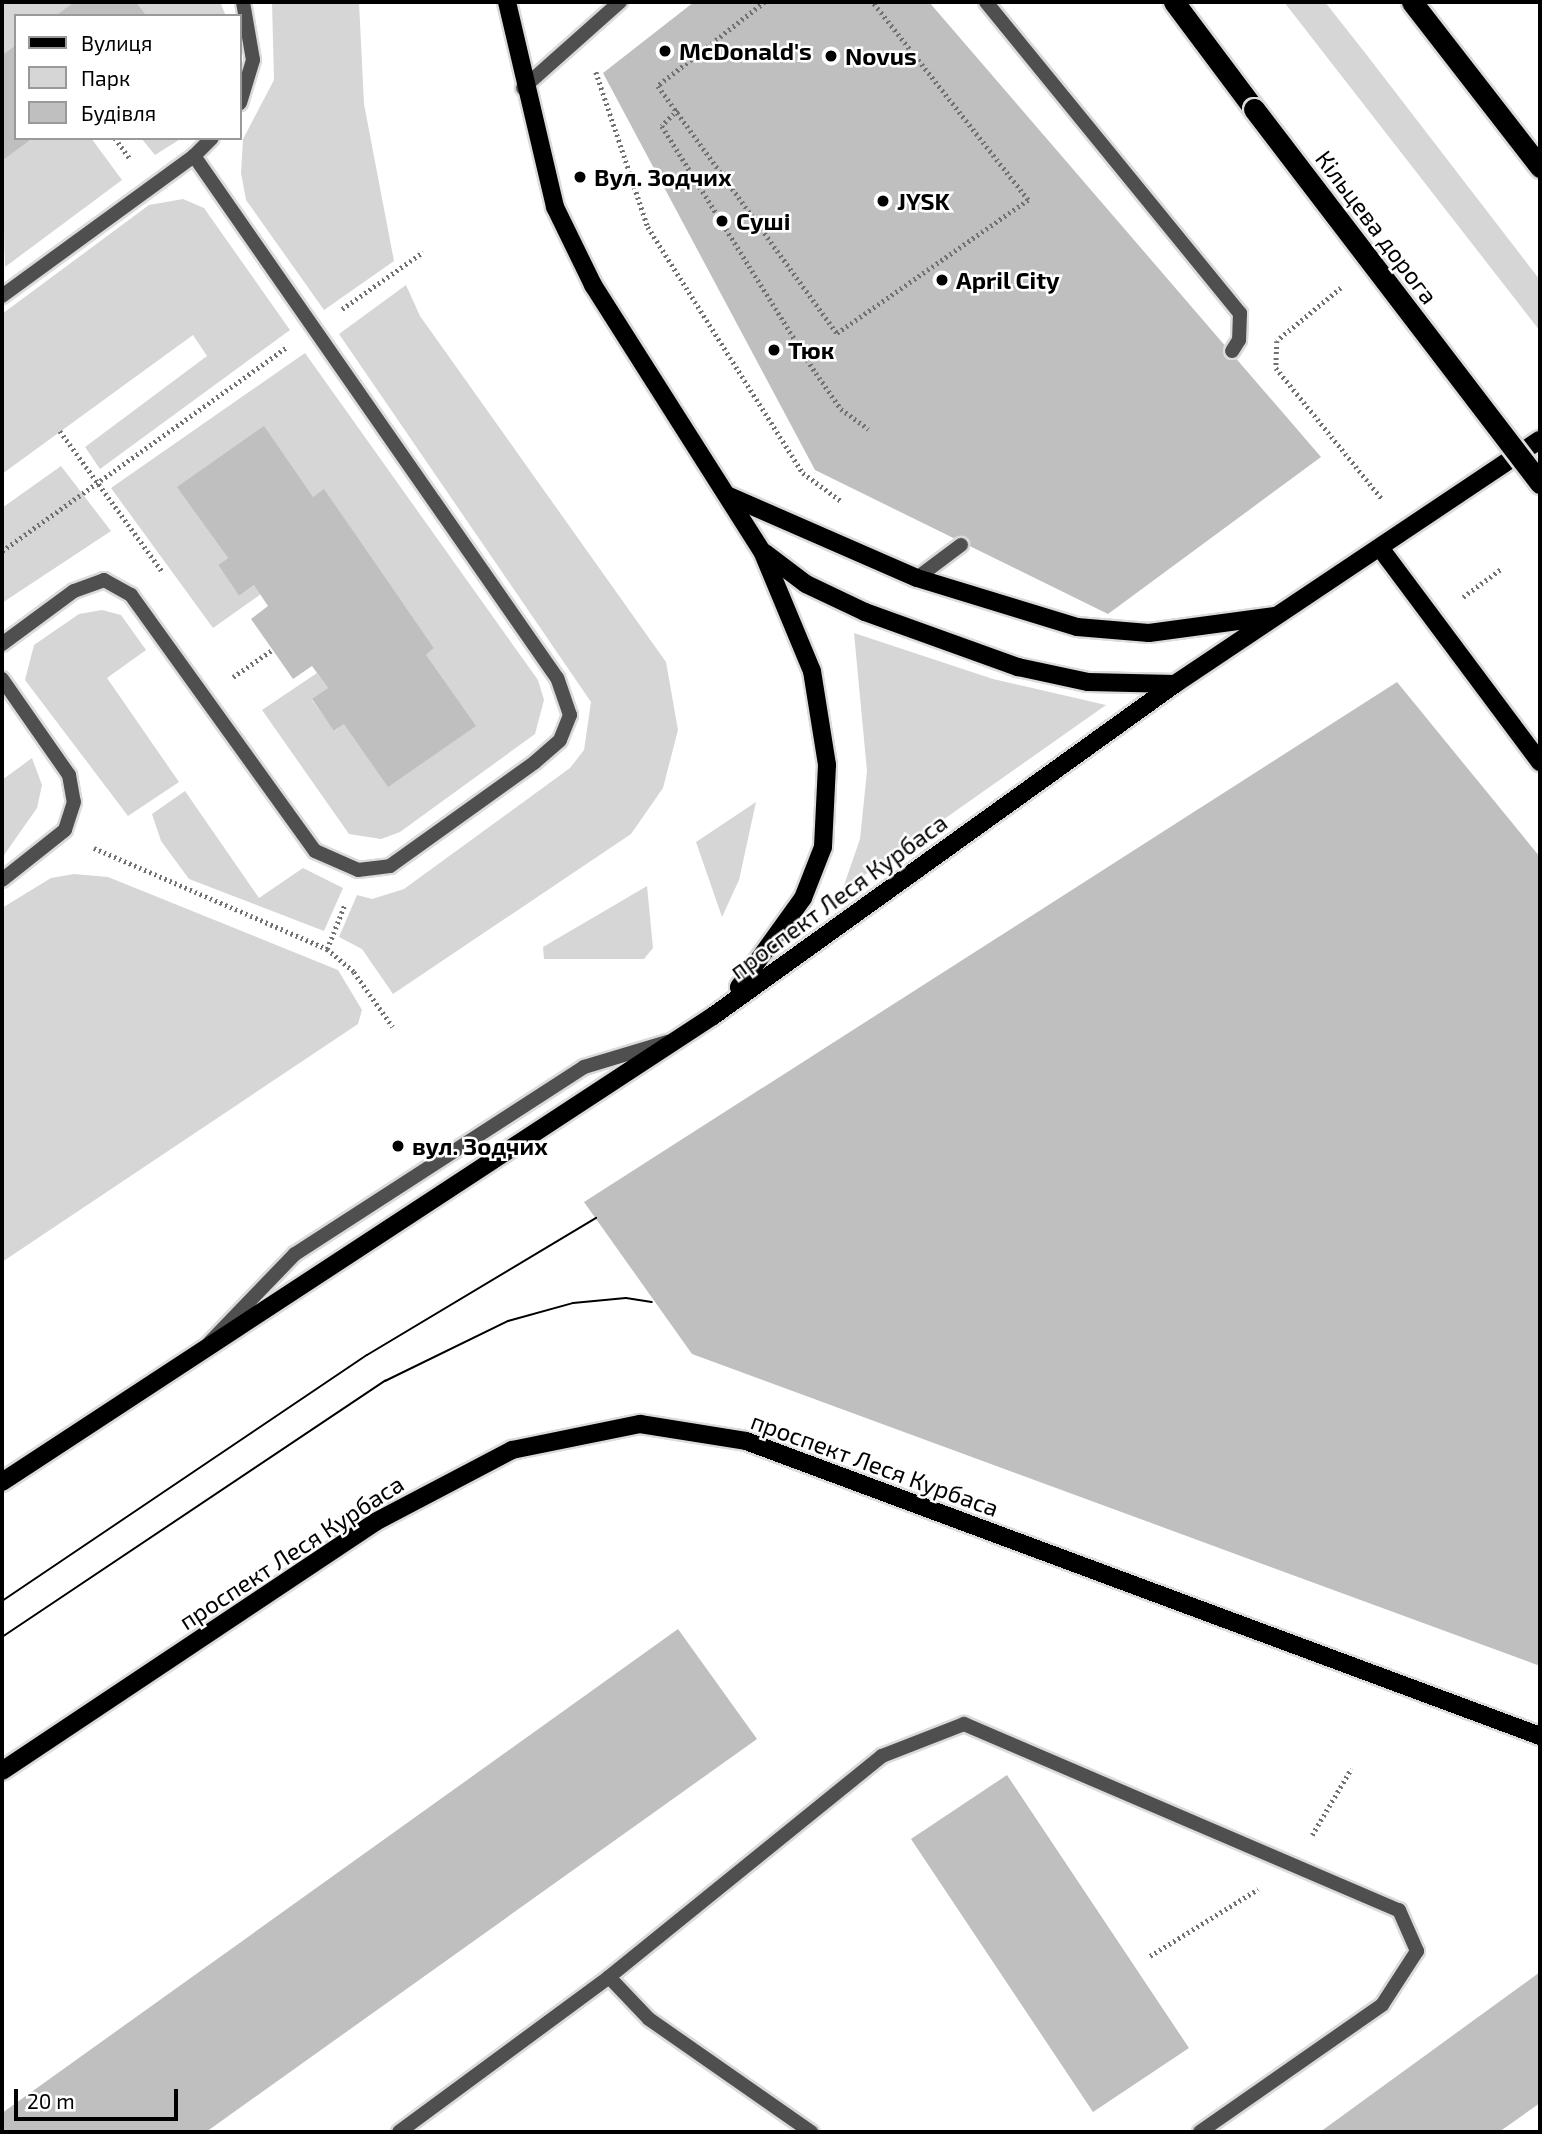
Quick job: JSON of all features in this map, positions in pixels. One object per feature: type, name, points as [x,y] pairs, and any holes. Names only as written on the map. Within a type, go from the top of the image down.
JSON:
[{"type":"highway","name":"Кільцева дорога","points":[[1174,2],[1540,483]]},
{"type":"highway","points":[[1412,2],[1540,167]]},
{"type":"main road","points":[[508,2],[523,88],[555,207],[593,285],[762,551],[812,670],[827,765],[823,847],[803,898],[775,944],[713,1016]]},
{"type":"main road","name":"проспект Леся Курбаса","points":[[2,1482],[209,1342],[713,1016],[1175,684],[1285,614],[1540,440]]},
{"type":"main road","points":[[729,496],[917,578],[1077,627],[1162,632],[1285,614]]},
{"type":"main road","points":[[1381,549],[1540,762]]},
{"type":"main road","points":[[762,551],[806,584],[865,612],[1018,667],[1088,682],[1175,684]]},
{"type":"main road","name":"проспект Леся Курбаса","points":[[2,1771],[375,1522],[512,1450],[640,1424],[746,1441],[1540,1735]]},
{"type":"street","points":[[242,96],[253,60],[243,2]]},
{"type":"street","points":[[523,88],[620,2]]},
{"type":"street","points":[[986,2],[1240,313],[1239,340],[1232,351]]},
{"type":"street","points":[[2,296],[194,156],[210,140]]},
{"type":"street","points":[[2,644],[74,591],[104,580],[131,595],[315,851],[358,870],[390,866],[535,762],[559,740],[570,715],[557,678],[311,331],[194,156]]},
{"type":"street","points":[[917,578],[961,545]]},
{"type":"street","points":[[2,679],[69,775],[74,802],[65,830],[2,880]]},
{"type":"street","points":[[209,1342],[295,1254],[584,1068],[675,1040]]},
{"type":"street","points":[[398,2132],[610,1977],[882,1756],[964,1724],[1399,1910],[1417,1951],[1382,2005],[1200,2132]]},
{"type":"street","points":[[610,1977],[649,2019],[811,2132]]},
{"type":"path","points":[[765,2],[658,86],[678,110],[837,333],[1028,200],[872,2]]},
{"type":"path","points":[[590,26],[612,133],[648,227],[803,474],[846,504]]},
{"type":"path","points":[[678,110],[662,126],[816,373],[841,409],[869,429]]},
{"type":"path","points":[[2,551],[423,252]]},
{"type":"path","points":[[1347,283],[1277,341],[1276,368],[1354,464]]},
{"type":"path","points":[[60,432],[172,584]]},
{"type":"path","points":[[205,696],[272,650]]},
{"type":"path","points":[[229,663],[237,674]]},
{"type":"path","points":[[65,830],[327,949],[354,972],[393,1027]]},
{"type":"path","points":[[327,949],[358,870]]},
{"type":"green space","points":[[2,2],[74,2],[58,14],[14,14],[14,46],[2,55]]},
{"type":"green space","points":[[136,2],[220,2],[225,14],[145,14]]},
{"type":"green space","points":[[272,2],[359,2],[364,104],[394,261],[324,310],[246,200],[241,173],[243,139],[274,80]]},
{"type":"green space","points":[[1284,2],[1325,2],[1366,54],[1540,280],[1540,331]]},
{"type":"green space","points":[[30,140],[92,140],[122,180],[5,267],[2,161]]},
{"type":"green space","points":[[143,140],[179,140],[155,155]]},
{"type":"green space","points":[[183,199],[204,208],[290,330],[100,469],[85,447],[207,356],[193,335],[2,474],[2,314],[149,205]]},
{"type":"green space","points":[[406,285],[420,316],[666,662],[678,730],[663,788],[631,834],[393,994],[362,949],[339,937],[357,895],[372,899],[404,889],[570,768],[584,750],[591,702],[339,334]]},
{"type":"green space","points":[[305,353],[538,680],[544,700],[535,734],[400,832],[381,839],[349,834],[262,710],[317,673],[328,688],[312,700],[335,731],[434,648],[324,490],[313,497],[178,487],[228,558],[218,565],[239,596],[254,585],[261,594],[213,628],[111,488]]},
{"type":"green space","points":[[61,466],[111,531],[2,603],[2,508]]},
{"type":"green space","points":[[102,610],[121,615],[146,650],[107,678],[179,782],[128,816],[25,680],[34,645],[79,614]]},
{"type":"green space","points":[[854,633],[993,679],[1106,705],[842,891],[860,839],[867,771]]},
{"type":"green space","points":[[32,758],[42,785],[37,808],[2,858],[2,780]]},
{"type":"green space","points":[[185,791],[259,898],[303,868],[343,888],[324,931],[189,879],[161,841],[152,814]]},
{"type":"green space","points":[[756,802],[739,880],[722,917],[696,842]]},
{"type":"green space","points":[[74,874],[108,877],[338,970],[362,1010],[358,1024],[2,1262],[2,908],[51,878]]},
{"type":"green space","points":[[647,886],[653,948],[644,959],[544,959],[543,947]]},
{"type":"building","points":[[74,2],[136,2],[145,14],[58,14]]},
{"type":"building","name":"April City","points":[[694,2],[929,2],[1321,457],[1108,614],[815,470],[603,73]]},
{"type":"building","points":[[14,46],[14,140],[30,140],[2,161],[2,55]]},
{"type":"building","points":[[264,426],[313,497],[324,489],[434,648],[426,655],[476,726],[388,787],[344,724],[334,731],[312,699],[328,688],[312,666],[293,679],[251,619],[268,606],[254,585],[239,596],[218,565],[228,558],[177,487]]},
{"type":"building","points":[[1397,682],[1540,857],[1540,1666],[692,1354],[584,1202]]},
{"type":"building","points":[[678,1629],[757,1739],[206,2132],[2,2132],[2,2113]]},
{"type":"building","points":[[1007,1775],[1189,2048],[1093,2112],[911,1839]]},
{"type":"building","points":[[1540,1972],[1540,2103],[1499,2132],[1320,2132]]},
{"type":"tram line","points":[[2,1601],[367,1355],[596,1218]]},
{"type":"tram line","points":[[2,1637],[385,1381],[508,1321],[573,1303],[626,1298],[652,1302]]},
{"type":"place","name":"McDonald's","points":[[665,51]]},
{"type":"place","name":"Novus","points":[[831,56]]},
{"type":"place","name":"Вул. Зодчих","points":[[580,177]]},
{"type":"place","name":"JYSK","points":[[883,201]]},
{"type":"place","name":"Суші","points":[[722,221]]},
{"type":"place","name":"April City","points":[[942,280]]},
{"type":"place","name":"Тюк","points":[[774,350]]},
{"type":"place","name":"вул. Зодчих","points":[[398,1146]]}]
